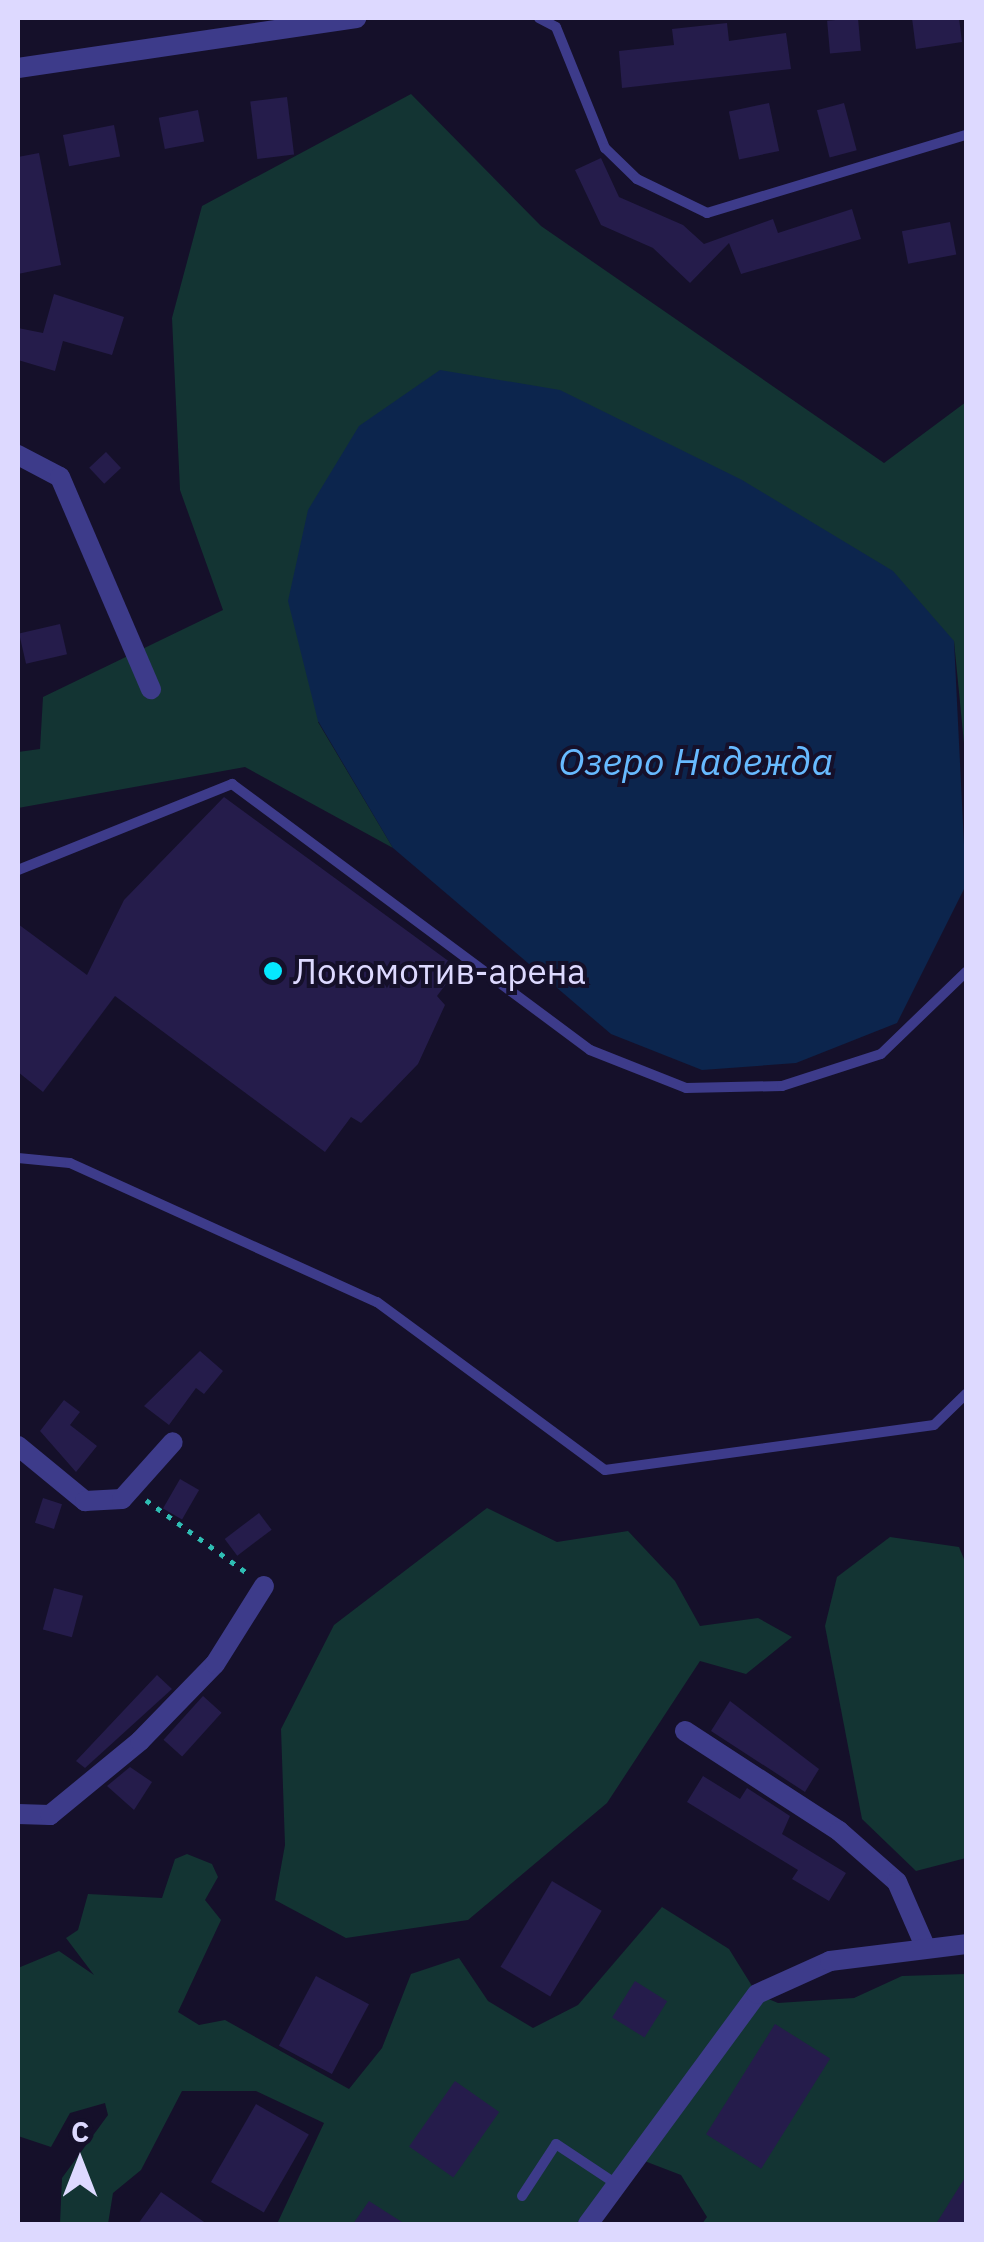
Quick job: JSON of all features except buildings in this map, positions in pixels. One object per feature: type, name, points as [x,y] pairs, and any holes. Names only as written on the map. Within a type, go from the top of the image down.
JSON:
[{"type":"street","points":[[18,68],[356,18]]},
{"type":"street","points":[[18,456],[60,477],[151,689]]},
{"type":"street","points":[[18,1446],[84,1501],[122,1500],[174,1442]]},
{"type":"street","points":[[18,1814],[50,1815],[140,1741],[215,1664],[264,1586]]},
{"type":"street","points":[[685,1731],[838,1831],[897,1882],[925,1946]]},
{"type":"street","points":[[588,2224],[757,1994],[830,1961],[925,1946],[966,1944]]},
{"type":"lane","points":[[539,18],[556,27],[606,148],[637,179],[708,213],[966,134]]},
{"type":"lane","points":[[18,870],[232,784],[590,1050],[686,1088],[782,1086],[881,1054],[966,972]]},
{"type":"lane","points":[[18,1158],[70,1163],[377,1302],[606,1470],[934,1426],[966,1394]]},
{"type":"lane","points":[[522,2196],[556,2144],[619,2185]]},
{"type":"path","points":[[131,1489],[264,1586]]},
{"type":"green space","points":[[411,94],[541,226],[884,463],[966,402],[966,764],[954,641],[318,722],[393,848],[245,767],[18,808],[18,752],[40,749],[43,697],[223,610],[180,490],[172,318],[202,206]]},
{"type":"green space","points":[[487,1508],[557,1542],[628,1531],[675,1581],[700,1626],[758,1618],[792,1637],[746,1674],[700,1661],[607,1803],[468,1920],[346,1938],[275,1900],[285,1845],[281,1729],[334,1625]]},
{"type":"green space","points":[[890,1537],[959,1547],[966,1564],[966,1858],[916,1871],[862,1819],[825,1626],[837,1577]]},
{"type":"green space","points":[[187,1854],[212,1864],[218,1877],[205,1900],[221,1920],[178,2012],[199,2025],[225,2020],[349,2089],[382,2048],[411,1974],[459,1958],[488,2001],[533,2028],[578,2005],[662,1907],[729,1949],[757,1994],[778,2003],[854,1998],[902,1976],[966,1974],[966,2224],[702,2224],[707,2217],[681,2175],[634,2157],[576,2224],[277,2224],[324,2123],[256,2091],[182,2091],[141,2170],[113,2193],[108,2224],[60,2224],[62,2178],[108,2115],[105,2103],[70,2113],[51,2147],[18,2136],[18,1968],[59,1951],[94,1975],[66,1938],[78,1930],[88,1894],[162,1898],[175,1859]]},
{"type":"water","name":"Озеро Надежда","points":[[440,370],[560,390],[742,480],[893,571],[954,641],[966,885],[897,1023],[796,1063],[702,1070],[611,1034],[393,848],[318,721],[288,601],[308,510],[359,426]]},
{"type":"place","name":"Локомотив-арена","points":[[273,971]]}]
